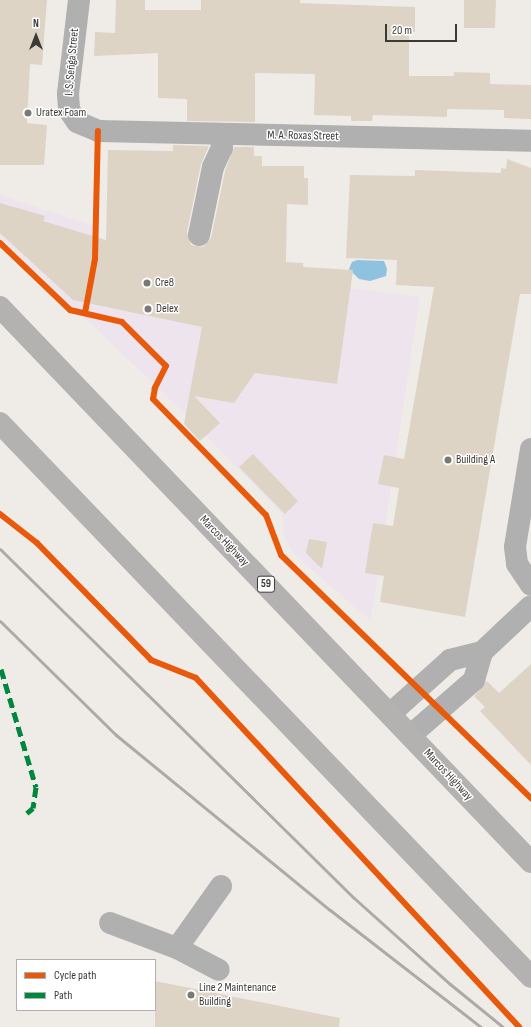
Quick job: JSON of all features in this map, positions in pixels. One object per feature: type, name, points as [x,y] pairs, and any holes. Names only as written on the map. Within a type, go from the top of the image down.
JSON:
[{"type":"main road","name":"Marcos Highway","points":[[0,307],[531,862]]},
{"type":"main road","points":[[0,423],[531,977]]},
{"type":"street","name":"I. S. Señga Street","points":[[77,122],[69,110],[68,94],[79,0]]},
{"type":"street","name":"M. A. Roxas Street","points":[[77,122],[98,131],[531,141]]},
{"type":"street","points":[[199,234],[213,167],[222,148],[221,134]]},
{"type":"street","points":[[531,449],[515,547],[517,564],[531,585]]},
{"type":"street","points":[[390,714],[450,660],[482,652],[531,606]]},
{"type":"street","points":[[411,735],[474,680],[482,652]]},
{"type":"street","points":[[177,948],[221,886]]},
{"type":"street","points":[[110,923],[177,948],[219,970]]},
{"type":"shaded area","points":[[0,195],[92,226],[103,256],[420,297],[371,621],[295,555],[283,535],[283,515],[177,406],[0,237]]},
{"type":"water","points":[[357,260],[384,261],[387,269],[386,276],[370,281],[359,279],[349,269],[352,262]]},
{"type":"building","points":[[0,0],[47,0],[42,65],[30,64],[27,123],[47,125],[44,165],[0,165]]},
{"type":"building","points":[[116,0],[145,0],[145,10],[201,10],[201,0],[300,0],[300,3],[415,7],[415,32],[409,32],[409,76],[454,76],[454,72],[490,73],[490,84],[531,85],[531,119],[504,118],[504,110],[447,109],[447,117],[373,115],[372,121],[351,121],[351,116],[314,115],[315,74],[255,73],[255,122],[187,121],[187,99],[158,98],[158,53],[94,56],[95,32],[115,33]]},
{"type":"building","points":[[464,0],[496,0],[495,28],[464,28]]},
{"type":"building","points":[[173,145],[209,146],[201,164],[187,232],[191,245],[203,247],[211,238],[225,171],[234,147],[254,147],[254,156],[262,156],[262,166],[304,166],[304,178],[308,178],[308,205],[287,204],[286,262],[303,263],[303,267],[353,270],[337,384],[255,373],[234,403],[194,396],[220,423],[200,441],[184,424],[202,327],[73,300],[0,233],[0,203],[45,216],[43,221],[106,240],[108,150],[173,151]]},
{"type":"building","points":[[507,159],[531,168],[531,294],[520,294],[465,617],[380,602],[384,576],[365,573],[373,523],[393,526],[399,488],[378,484],[384,455],[404,459],[434,287],[396,285],[397,260],[346,258],[350,175],[415,176],[415,170],[501,173],[501,168],[506,169]]},
{"type":"building","points":[[253,454],[298,501],[285,514],[239,467]]},
{"type":"building","points":[[309,539],[327,542],[322,569],[306,553]]},
{"type":"building","points":[[531,664],[531,765],[480,711],[485,707],[474,696],[487,681],[499,693]]},
{"type":"building","points":[[156,981],[340,1018],[339,1027],[155,1027]]},
{"type":"railway","points":[[0,549],[354,898],[450,984],[503,1027]]},
{"type":"railway","points":[[0,621],[116,735],[330,910],[481,1027]]},
{"type":"marked path","points":[[1,669],[36,787],[33,808],[27,813]]},
{"type":"cycle path","points":[[85,313],[95,259],[98,131]]},
{"type":"cycle path","points":[[0,243],[70,310],[122,322],[166,366],[155,388],[153,399],[266,515],[281,555],[531,798]]},
{"type":"cycle path","points":[[0,514],[37,543],[151,660],[196,678],[519,1027]]},
{"type":"place","name":"Uratex Foam","points":[[28,113]]},
{"type":"place","name":"Cre8","points":[[147,283]]},
{"type":"place","name":"Delex","points":[[148,309]]},
{"type":"place","name":"Building A","points":[[448,460]]},
{"type":"place","name":"Line 2 Maintenance Building","points":[[191,995]]}]
